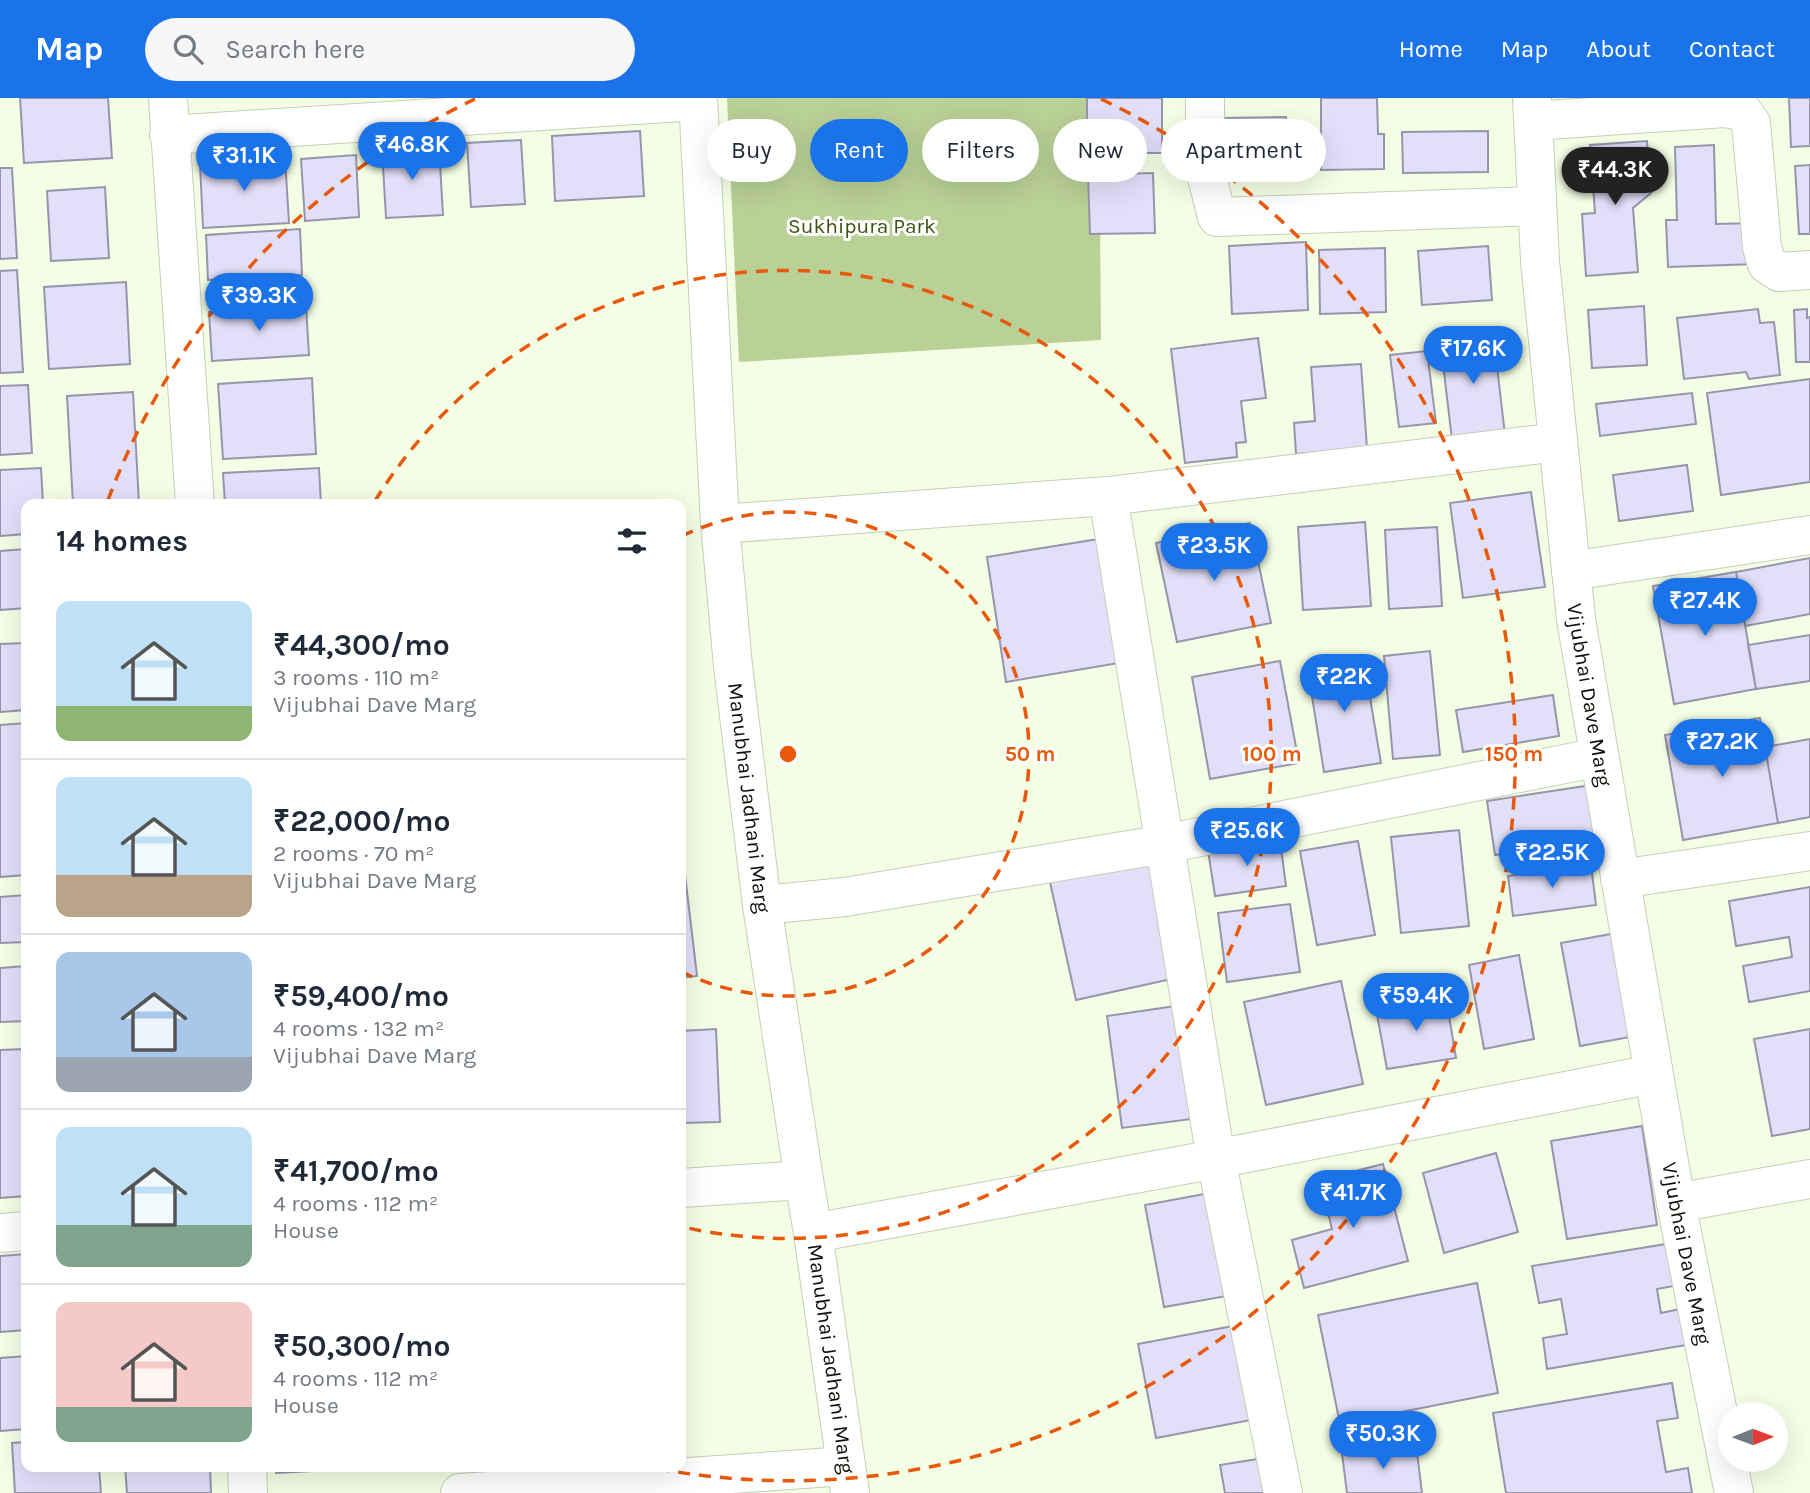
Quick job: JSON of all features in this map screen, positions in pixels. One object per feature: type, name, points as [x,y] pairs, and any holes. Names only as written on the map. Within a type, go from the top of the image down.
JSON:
[{"type":"street","points":[[1205,98],[1205,169],[1217,217],[1537,206]]},
{"type":"street","points":[[195,499],[168,117],[698,99]]},
{"type":"street","name":"Manubhai Jadhani Marg","points":[[698,99],[720,524],[733,666],[762,905],[848,1479]]},
{"type":"street","points":[[1532,109],[1726,108],[1742,111],[1751,123],[1762,247],[1767,264],[1779,272],[1810,270]]},
{"type":"street","name":"Vijubhai Dave Marg","points":[[1532,109],[1540,261],[1576,619],[1676,1203],[1734,1493]]},
{"type":"street","points":[[720,524],[1108,496],[1558,442]]},
{"type":"street","points":[[1108,496],[1216,1159],[1283,1493]]},
{"type":"street","points":[[1571,571],[1810,535]]},
{"type":"street","points":[[762,905],[845,897],[1165,844],[1600,757]]},
{"type":"street","points":[[1620,879],[1810,851]]},
{"type":"street","points":[[813,1233],[1216,1159],[1653,1073]]},
{"type":"street","points":[[686,1188],[804,1180]]},
{"type":"street","points":[[1676,1203],[1810,1180]]},
{"type":"street","points":[[0,1233],[21,1231]]},
{"type":"street","points":[[247,1472],[248,1493]]},
{"type":"street","points":[[460,1493],[848,1479]]},
{"type":"green space","name":"Sukhipura Park","points":[[727,98],[1099,98],[1099,119],[1053,119],[1053,182],[1100,182],[1101,340],[739,362],[731,182],[796,182],[796,119],[728,119]]},
{"type":"building","points":[[20,98],[108,98],[112,158],[24,163]]},
{"type":"building","points":[[1087,98],[1162,98],[1161,153],[1147,153],[1147,119],[1087,119]]},
{"type":"building","points":[[1321,98],[1377,98],[1378,134],[1384,134],[1384,169],[1326,170],[1326,119],[1321,119]]},
{"type":"building","points":[[1789,98],[1810,98],[1810,146],[1791,147]]},
{"type":"building","points":[[1286,117],[1286,119],[1222,119]]},
{"type":"building","points":[[640,131],[644,196],[555,201],[552,136]]},
{"type":"building","points":[[1488,131],[1488,172],[1403,173],[1402,132]]},
{"type":"building","points":[[521,140],[525,204],[471,207],[467,143]]},
{"type":"building","points":[[1647,141],[1651,193],[1633,208],[1638,272],[1586,276],[1582,214],[1595,213],[1590,145]]},
{"type":"building","points":[[1714,145],[1716,224],[1755,223],[1757,264],[1668,267],[1666,220],[1677,220],[1675,147]]},
{"type":"building","points":[[439,146],[443,215],[386,218],[382,149]]},
{"type":"building","points":[[356,155],[359,217],[305,221],[301,159]]},
{"type":"building","points":[[285,158],[289,223],[203,228],[200,163]]},
{"type":"building","points":[[1810,165],[1810,234],[1799,234],[1795,166]]},
{"type":"building","points":[[0,168],[12,168],[17,258],[0,259]]},
{"type":"building","points":[[1147,173],[1153,173],[1155,233],[1090,234],[1088,182],[1147,182]]},
{"type":"building","points":[[105,187],[109,258],[51,261],[47,191]]},
{"type":"building","points":[[300,229],[302,275],[208,280],[206,235]]},
{"type":"building","points":[[1306,242],[1308,310],[1232,314],[1229,246]]},
{"type":"building","points":[[1488,246],[1492,300],[1422,305],[1418,251]]},
{"type":"building","points":[[1385,248],[1386,312],[1320,314],[1319,250]]},
{"type":"building","points":[[17,270],[23,372],[0,373],[0,271]]},
{"type":"building","points":[[126,282],[130,364],[49,369],[44,287]]},
{"type":"building","points":[[306,306],[309,355],[212,361],[209,312]]},
{"type":"building","points":[[1644,306],[1647,365],[1592,368],[1588,310]]},
{"type":"building","points":[[1758,309],[1760,323],[1774,322],[1780,375],[1749,379],[1746,372],[1684,379],[1677,318]]},
{"type":"building","points":[[1807,309],[1807,318],[1810,317],[1810,362],[1796,362],[1794,310]]},
{"type":"building","points":[[1493,332],[1505,435],[1452,440],[1440,338]]},
{"type":"building","points":[[1258,338],[1266,398],[1241,401],[1246,442],[1236,443],[1237,457],[1185,463],[1171,349]]},
{"type":"building","points":[[1427,351],[1436,423],[1399,427],[1390,355]]},
{"type":"building","points":[[1361,364],[1367,448],[1296,454],[1294,423],[1315,421],[1311,367]]},
{"type":"building","points":[[312,378],[316,454],[223,459],[218,384]]},
{"type":"building","points":[[1810,379],[1810,482],[1721,495],[1707,393]]},
{"type":"building","points":[[28,385],[32,453],[0,455],[0,386]]},
{"type":"building","points":[[133,392],[139,499],[73,499],[67,396]]},
{"type":"building","points":[[1692,393],[1696,424],[1600,436],[1596,404]]},
{"type":"building","points":[[1687,465],[1693,511],[1619,521],[1613,475]]},
{"type":"building","points":[[41,468],[43,499],[21,499],[21,534],[0,536],[0,470]]},
{"type":"building","points":[[319,468],[321,499],[225,499],[223,473]]},
{"type":"building","points":[[1531,492],[1545,587],[1463,598],[1450,503]]},
{"type":"building","points":[[1365,522],[1371,606],[1303,610],[1298,527]]},
{"type":"building","points":[[1250,523],[1271,623],[1177,642],[1156,543]]},
{"type":"building","points":[[1437,527],[1442,606],[1389,609],[1385,530]]},
{"type":"building","points":[[1105,538],[1125,662],[1006,682],[987,557]]},
{"type":"building","points":[[21,549],[21,608],[0,610],[0,551]]},
{"type":"building","points":[[1810,558],[1810,614],[1745,626],[1736,572]]},
{"type":"building","points":[[1736,572],[1756,689],[1674,704],[1653,586]]},
{"type":"building","points":[[1810,635],[1810,681],[1756,689],[1748,645]]},
{"type":"building","points":[[21,643],[21,710],[0,712],[0,644]]},
{"type":"building","points":[[1430,651],[1440,755],[1393,759],[1384,656]]},
{"type":"building","points":[[1363,656],[1381,763],[1324,772],[1307,665]]},
{"type":"building","points":[[1280,661],[1299,763],[1210,779],[1192,677]]},
{"type":"building","points":[[1553,695],[1559,736],[1463,752],[1456,710]]},
{"type":"building","points":[[1760,718],[1778,823],[1683,840],[1665,735]]},
{"type":"building","points":[[21,723],[21,875],[0,877],[0,725]]},
{"type":"building","points":[[1810,739],[1810,817],[1778,823],[1765,747]]},
{"type":"building","points":[[1592,785],[1601,839],[1495,855],[1487,801]]},
{"type":"building","points":[[1459,830],[1469,926],[1401,933],[1391,837]]},
{"type":"building","points":[[1280,840],[1286,886],[1215,896],[1208,850]]},
{"type":"building","points":[[1358,841],[1375,935],[1317,945],[1300,851]]},
{"type":"building","points":[[1151,860],[1176,978],[1076,1000],[1050,882]]},
{"type":"building","points":[[1591,865],[1596,905],[1513,916],[1508,876]]},
{"type":"building","points":[[686,883],[697,976],[686,977]]},
{"type":"building","points":[[1810,887],[1810,991],[1749,1002],[1743,966],[1792,957],[1789,937],[1736,946],[1729,901]]},
{"type":"building","points":[[21,895],[21,942],[0,943],[0,897]]},
{"type":"building","points":[[1290,904],[1300,972],[1227,982],[1218,913]]},
{"type":"building","points":[[1611,934],[1630,1037],[1580,1046],[1561,943]]},
{"type":"building","points":[[1519,955],[1534,1039],[1484,1049],[1469,965]]},
{"type":"building","points":[[21,966],[21,1021],[0,1022],[0,968]]},
{"type":"building","points":[[1341,981],[1363,1084],[1266,1105],[1244,1002]]},
{"type":"building","points":[[1446,998],[1456,1058],[1387,1069],[1376,1009]]},
{"type":"building","points":[[1176,1006],[1192,1119],[1122,1128],[1107,1016]]},
{"type":"building","points":[[716,1029],[720,1122],[686,1123],[686,1031]]},
{"type":"building","points":[[1810,1029],[1810,1129],[1772,1136],[1754,1039]]},
{"type":"building","points":[[21,1049],[21,1196],[0,1198],[0,1050]]},
{"type":"building","points":[[1642,1126],[1657,1225],[1567,1239],[1551,1141]]},
{"type":"building","points":[[1496,1153],[1518,1232],[1444,1253],[1423,1173]]},
{"type":"building","points":[[1383,1164],[1408,1261],[1304,1288],[1292,1240],[1332,1229],[1320,1180]]},
{"type":"building","points":[[1210,1193],[1227,1296],[1164,1307],[1145,1205]]},
{"type":"building","points":[[1672,1243],[1679,1285],[1657,1289],[1661,1313],[1680,1309],[1686,1345],[1547,1369],[1543,1338],[1567,1334],[1561,1299],[1539,1303],[1532,1266]]},
{"type":"building","points":[[21,1254],[21,1330],[0,1332],[0,1256]]},
{"type":"building","points":[[1477,1283],[1498,1393],[1340,1424],[1318,1315]]},
{"type":"building","points":[[1233,1326],[1251,1420],[1156,1438],[1138,1344]]},
{"type":"building","points":[[21,1356],[21,1429],[0,1431],[0,1358]]},
{"type":"building","points":[[1672,1383],[1678,1418],[1657,1421],[1666,1472],[1688,1468],[1692,1493],[1506,1493],[1493,1413]]},
{"type":"building","points":[[21,1442],[21,1472],[99,1472],[101,1493],[15,1493],[12,1443]]},
{"type":"building","points":[[1416,1444],[1422,1493],[1347,1493],[1342,1453]]},
{"type":"building","points":[[1264,1458],[1269,1493],[1225,1493],[1220,1465]]},
{"type":"building","points":[[125,1472],[210,1472],[211,1493],[127,1493]]}]
